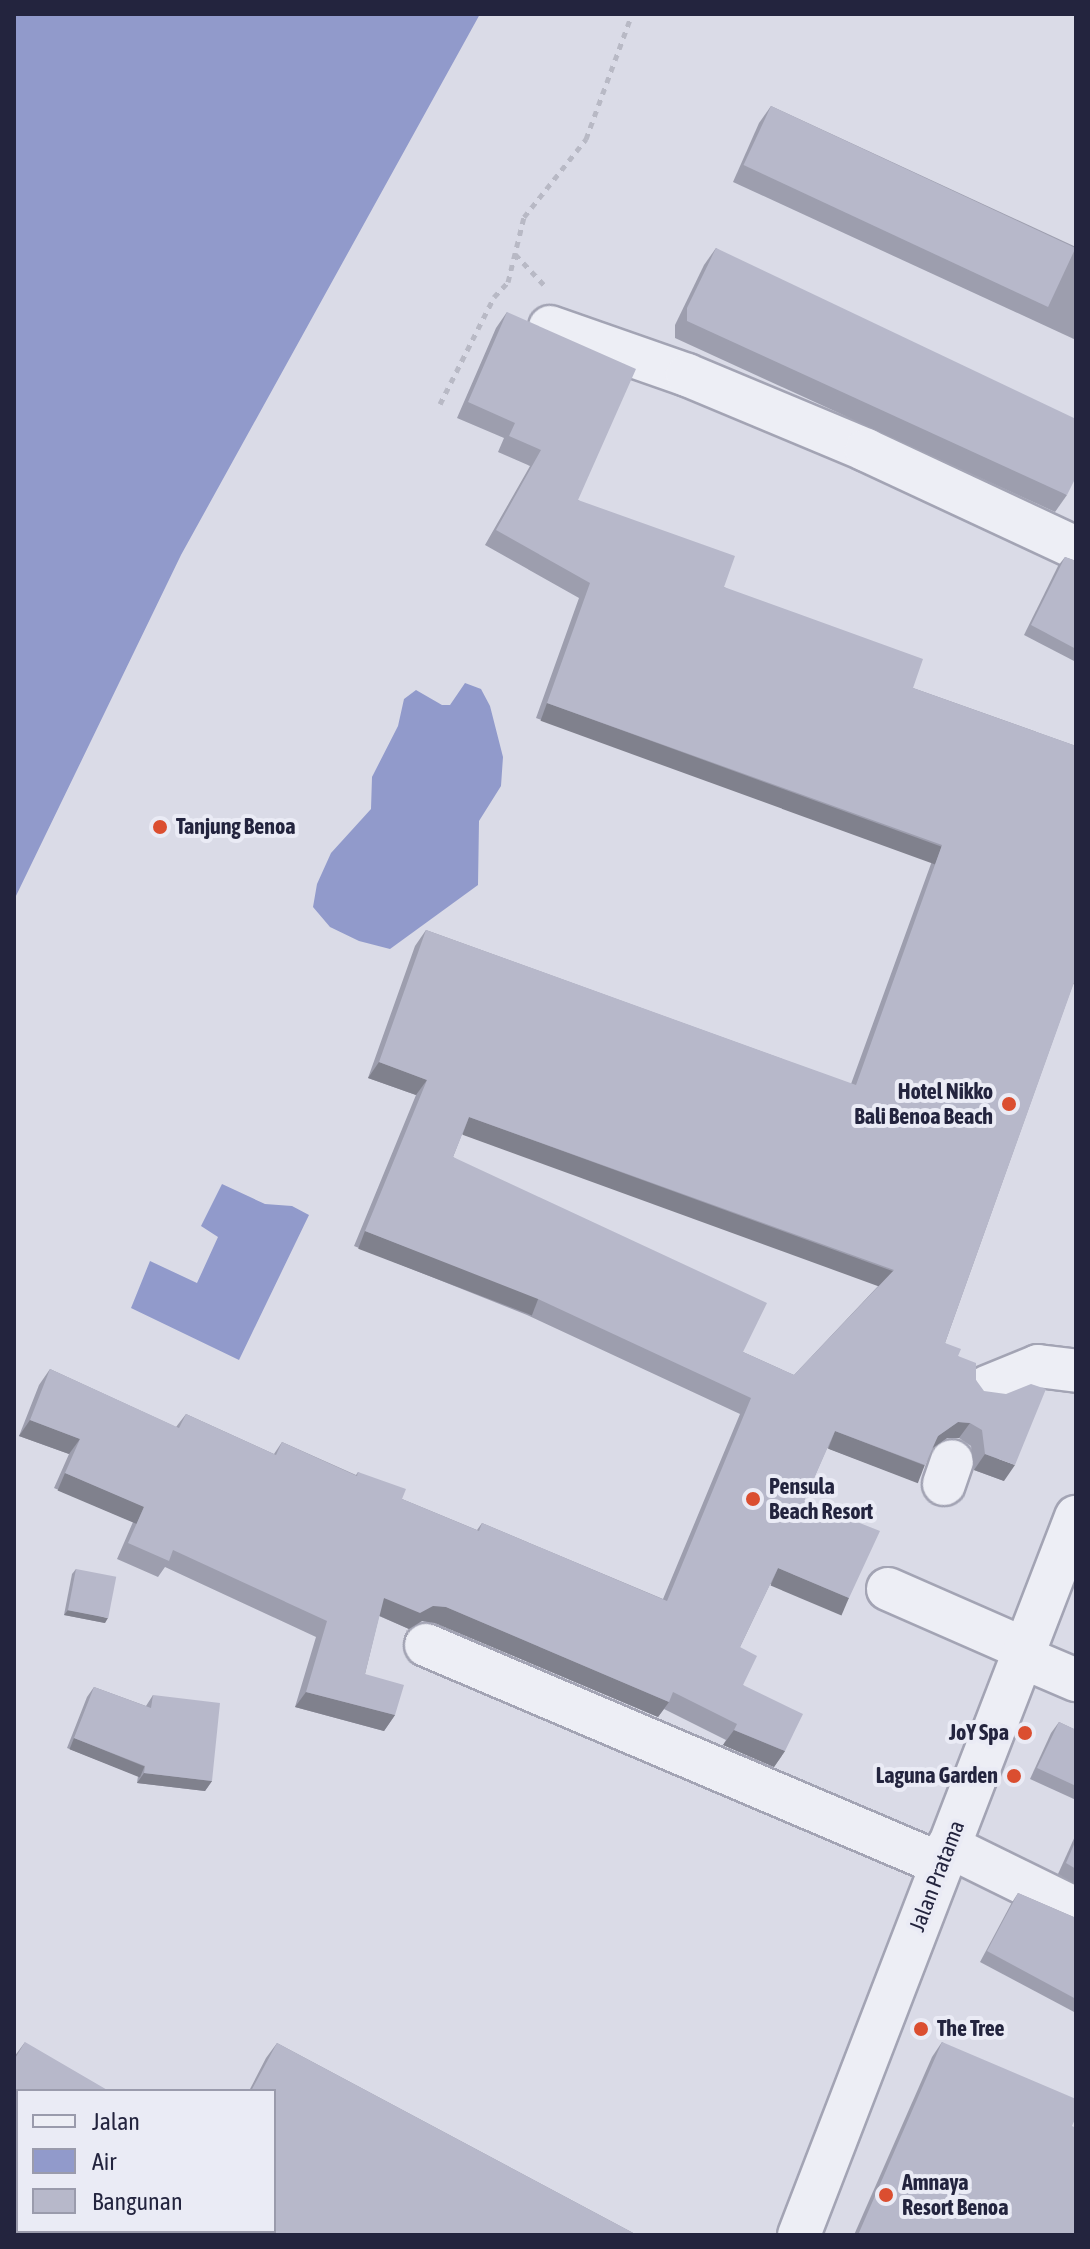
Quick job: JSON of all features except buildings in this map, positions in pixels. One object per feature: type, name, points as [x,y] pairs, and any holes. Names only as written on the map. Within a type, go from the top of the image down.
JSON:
[{"type":"street","points":[[550,327],[687,375],[825,432],[1076,548]]},
{"type":"street","points":[[987,1387],[1038,1366],[1076,1371]]},
{"type":"street","name":"Jalan Pratama","points":[[799,2235],[1076,1517]]},
{"type":"street","points":[[888,1589],[1076,1680]]},
{"type":"street","points":[[426,1645],[1076,1909]]},
{"type":"path","points":[[440,404],[494,297],[508,282],[524,217],[586,139],[632,14]]},
{"type":"water","points":[[14,14],[480,14],[181,555],[14,900]]},
{"type":"water","points":[[465,683],[481,689],[490,706],[503,757],[501,786],[479,821],[478,885],[390,949],[359,941],[330,927],[313,907],[317,884],[331,853],[371,809],[372,777],[398,726],[404,699],[416,690],[442,705],[450,705]]},
{"type":"water","points":[[222,1184],[265,1204],[292,1206],[309,1215],[239,1360],[131,1308],[150,1261],[197,1283],[218,1237],[201,1226]]},
{"type":"place","name":"Tanjung Benoa","points":[[160,827]]},
{"type":"place","name":"Hotel Nikko Bali Benoa Beach","points":[[1009,1104]]},
{"type":"place","name":"Pensula Beach Resort","points":[[753,1499]]},
{"type":"place","name":"JoY Spa","points":[[1025,1733]]},
{"type":"place","name":"Laguna Garden","points":[[1014,1776]]},
{"type":"place","name":"The Tree","points":[[921,2029]]},
{"type":"place","name":"Amnaya Resort Benoa","points":[[886,2195]]}]
